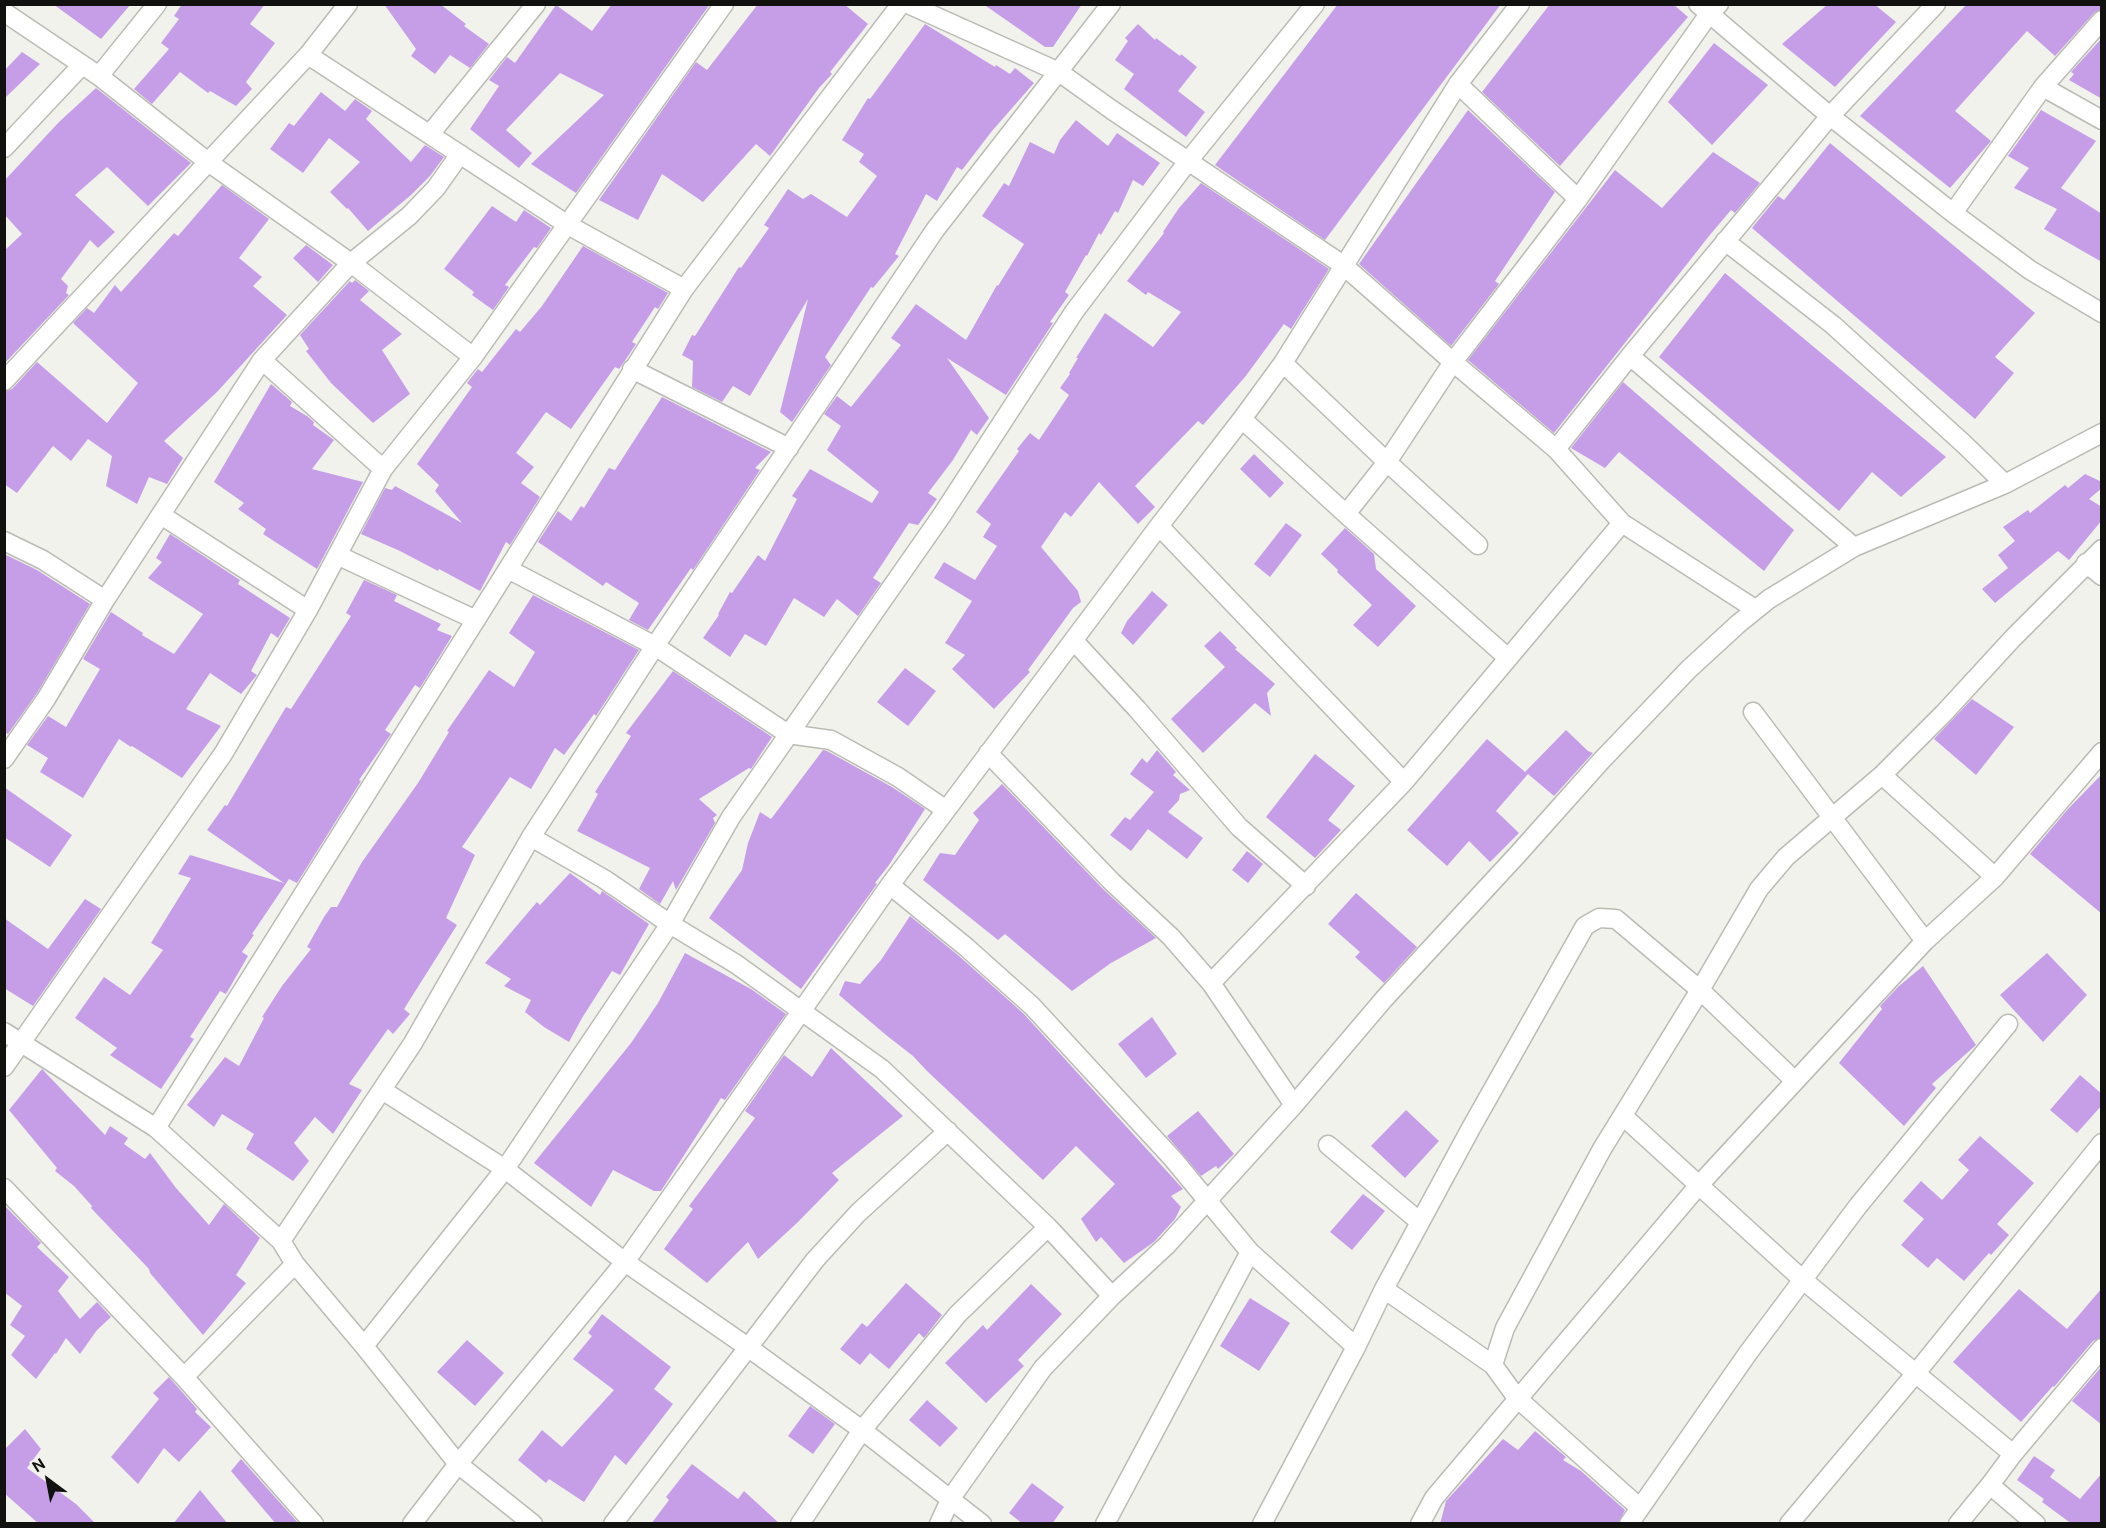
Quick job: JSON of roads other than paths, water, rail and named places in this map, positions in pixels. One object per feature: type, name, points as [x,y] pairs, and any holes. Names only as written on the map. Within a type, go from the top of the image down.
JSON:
[{"type":"street","points":[[99,76],[158,4]]},
{"type":"street","points":[[4,381],[308,55],[348,4]]},
{"type":"street","points":[[430,134],[536,4]]},
{"type":"street","points":[[4,1067],[223,754],[308,610],[383,469],[473,357],[724,4]]},
{"type":"street","points":[[156,1128],[684,289],[901,4]]},
{"type":"street","points":[[908,4],[1059,72],[1343,265],[1556,449],[1622,523],[1755,609]]},
{"type":"street","points":[[280,1241],[412,1044],[531,837],[655,646],[935,230],[1111,4]]},
{"type":"street","points":[[364,1346],[505,1169],[670,924],[731,817],[942,515],[1074,312],[1189,160],[1315,4]]},
{"type":"street","points":[[412,1524],[458,1464],[625,1262],[890,885],[1283,363],[1458,84],[1520,4]]},
{"type":"street","points":[[1556,449],[1630,356],[1830,116],[1936,4]]},
{"type":"street","points":[[1346,514],[1387,462],[1453,362],[1578,199],[1709,8],[1830,116],[1953,213],[2030,270],[2102,313]]},
{"type":"street","points":[[4,12],[99,76],[208,162],[351,263],[473,357]]},
{"type":"street","points":[[1953,213],[2043,87],[2102,20]]},
{"type":"street","points":[[308,55],[568,225],[684,289]]},
{"type":"street","points":[[4,148],[82,65]]},
{"type":"street","points":[[1458,84],[1578,199]]},
{"type":"street","points":[[2043,87],[2102,120]]},
{"type":"street","points":[[4,759],[46,699],[105,600],[262,360],[351,263],[409,216],[436,188],[460,154]]},
{"type":"street","points":[[1725,241],[1833,325],[2005,484]]},
{"type":"street","points":[[1630,356],[1854,547]]},
{"type":"street","points":[[262,360],[383,469]]},
{"type":"street","points":[[1283,363],[1478,545]]},
{"type":"street","points":[[632,369],[789,448]]},
{"type":"street","points":[[1242,419],[1508,658]]},
{"type":"street","points":[[939,1524],[951,1498],[1043,1368],[1112,1296],[1167,1245],[1294,1105],[1384,999],[1601,760],[1689,669],[1755,609],[1800,578],[1854,547],[2005,484],[2102,434]]},
{"type":"street","points":[[160,515],[308,610]]},
{"type":"street","points":[[1211,983],[1404,782],[1622,523]]},
{"type":"street","points":[[1159,526],[1404,782]]},
{"type":"street","points":[[4,541],[43,560],[105,600]]},
{"type":"street","points":[[1493,1365],[1505,1328],[1602,1149],[1759,889],[1786,857],[1882,776],[2013,638],[2102,549]]},
{"type":"street","points":[[337,555],[476,620]]},
{"type":"street","points":[[2086,563],[2102,576]]},
{"type":"street","points":[[508,568],[655,646],[788,734],[831,740],[898,777],[946,810]]},
{"type":"street","points":[[1074,641],[1137,709],[1239,827],[1306,886]]},
{"type":"street","points":[[1753,712],[1925,941]]},
{"type":"street","points":[[1420,1524],[1434,1498],[1699,1185],[1925,941],[1995,877],[2102,752]]},
{"type":"street","points":[[988,753],[1112,882],[1171,937],[1211,983],[1294,1105]]},
{"type":"street","points":[[1882,776],[1995,877]]},
{"type":"street","points":[[531,837],[604,879],[670,924],[736,964],[882,1069],[1048,1227],[1112,1296]]},
{"type":"street","points":[[890,885],[966,947],[1032,1006],[1159,1143],[1250,1252],[1356,1347]]},
{"type":"street","points":[[1262,1524],[1420,1222],[1585,926],[1599,918],[1616,919],[1700,990],[1795,1081]]},
{"type":"street","points":[[1629,1524],[1742,1363],[1858,1206],[2008,1024]]},
{"type":"street","points":[[4,1032],[156,1128],[280,1241],[295,1264],[458,1464],[533,1524]]},
{"type":"street","points":[[382,1090],[505,1169],[625,1262],[862,1430],[982,1524]]},
{"type":"street","points":[[1623,1116],[1803,1280],[2013,1454]]},
{"type":"street","points":[[613,1524],[822,1252],[858,1213],[948,1131]]},
{"type":"street","points":[[1788,1524],[1916,1373],[2102,1143]]},
{"type":"street","points":[[1328,1145],[1420,1222]]},
{"type":"street","points":[[4,1188],[184,1377],[314,1524]]},
{"type":"street","points":[[800,1524],[862,1430],[958,1314],[1048,1227]]},
{"type":"street","points":[[1105,1524],[1250,1252]]},
{"type":"street","points":[[184,1377],[295,1264]]},
{"type":"street","points":[[1384,1289],[1493,1365],[1517,1398],[1640,1508]]},
{"type":"street","points":[[1958,1524],[2102,1348]]},
{"type":"street","points":[[1990,1485],[2036,1524]]}]
